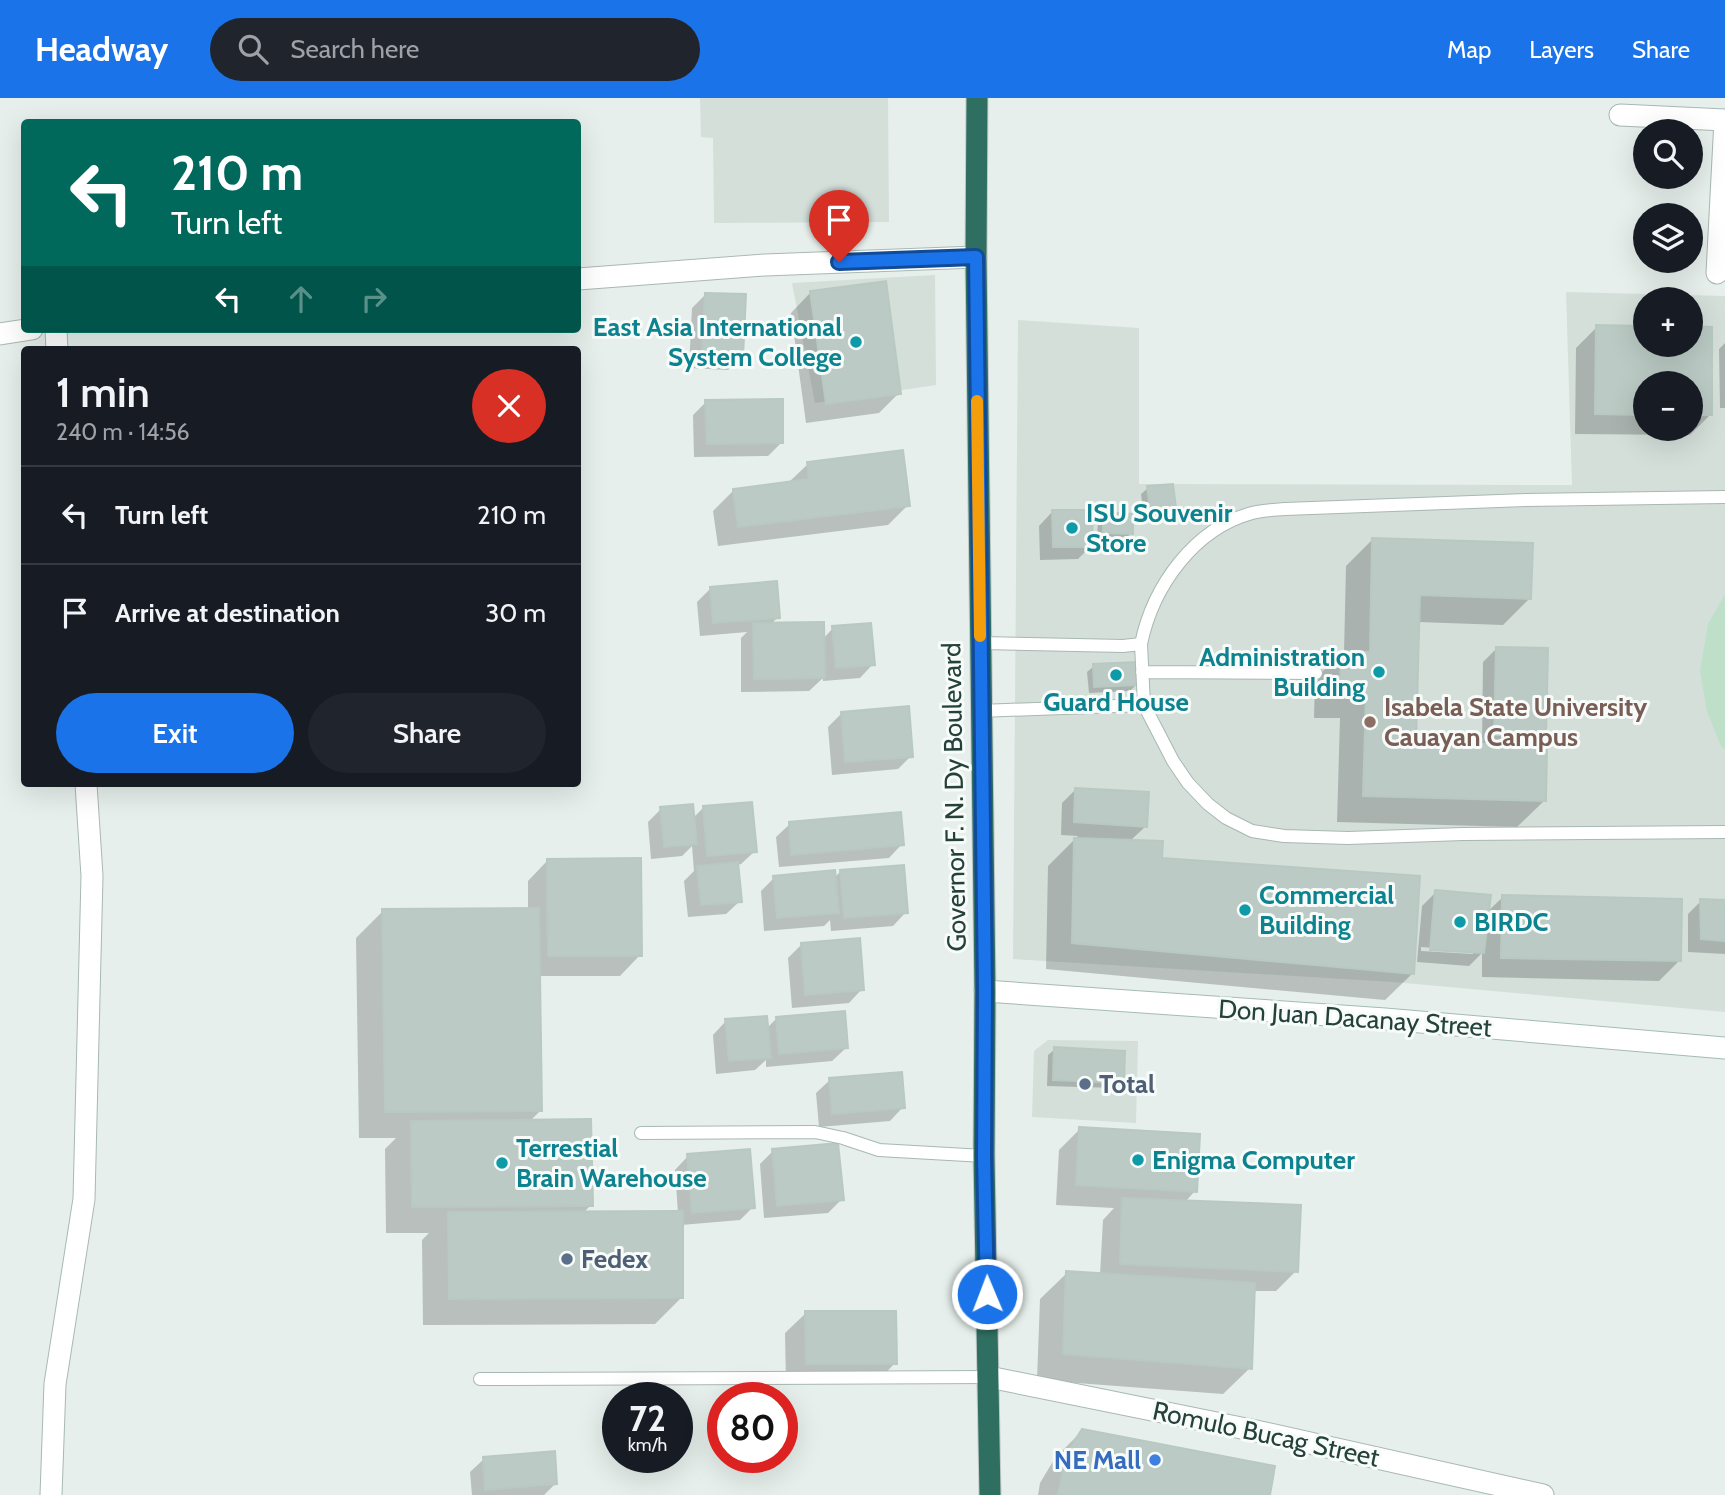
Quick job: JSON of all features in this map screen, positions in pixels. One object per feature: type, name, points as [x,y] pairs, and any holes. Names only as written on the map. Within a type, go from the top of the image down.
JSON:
[{"type":"highway","name":"Governor F. N. Dy Boulevard","points":[[977,98],[984,1156],[990,1495]]},
{"type":"street","points":[[1620,115],[1725,120],[1717,273]]},
{"type":"street","points":[[581,279],[765,265],[976,257]]},
{"type":"street","points":[[0,334],[21,331]]},
{"type":"street","points":[[51,1495],[55,1384],[84,1199],[92,876],[86,787]]},
{"type":"street","name":"Don Juan Dacanay Street","points":[[985,991],[1385,1018],[1725,1048]]},
{"type":"street","name":"Romulo Bucag Street","points":[[989,1377],[1256,1431],[1543,1495]]},
{"type":"lane","points":[[1725,497],[1526,500],[1285,509],[1253,513],[1224,524],[1178,562],[1161,589],[1141,644],[1144,705],[1173,761],[1188,783],[1208,804],[1226,818],[1252,831],[1284,836],[1348,838],[1463,834],[1725,832]]},
{"type":"lane","points":[[980,643],[1123,646],[1141,644]]},
{"type":"lane","points":[[1142,672],[1316,673]]},
{"type":"lane","points":[[980,711],[1144,705]]},
{"type":"lane","points":[[640,1133],[815,1132],[879,1150],[984,1156]]},
{"type":"lane","points":[[480,1379],[989,1377]]},
{"type":"shaded area","points":[[700,98],[888,98],[889,222],[714,223],[713,138],[701,137]]},
{"type":"shaded area","points":[[935,275],[936,385],[815,403],[792,283]]},
{"type":"shaded area","name":"Isabela State University Cauayan Campus","points":[[1566,292],[1633,294],[1633,357],[1703,357],[1703,295],[1725,296],[1725,1012],[1394,982],[1013,959],[1018,320],[1139,328],[1139,484],[1572,485]]},
{"type":"shaded area","name":"Total","points":[[1048,1040],[1138,1041],[1136,1123],[1032,1117],[1034,1051]]},
{"type":"green space","points":[[1725,594],[1725,750],[1707,712],[1700,671],[1708,624]]},
{"type":"building","name":"East Asia International System College","points":[[886,281],[901,394],[826,404],[810,291]]},
{"type":"building","points":[[705,293],[746,294],[743,357],[702,355]]},
{"type":"building","points":[[1596,325],[1633,326],[1633,357],[1703,357],[1703,327],[1712,327],[1712,415],[1703,415],[1703,371],[1633,371],[1633,415],[1595,414]]},
{"type":"building","points":[[783,399],[783,443],[707,444],[705,400]]},
{"type":"building","points":[[903,450],[910,506],[738,527],[733,489],[809,479],[807,462]]},
{"type":"building","points":[[1173,484],[1176,508],[1150,510],[1147,486]]},
{"type":"building","name":"ISU Souvenir Store","points":[[1052,510],[1092,510],[1093,547],[1053,547]]},
{"type":"building","points":[[1103,512],[1133,514],[1133,534],[1103,533]]},
{"type":"building","name":"Administration Building","points":[[1372,538],[1533,543],[1531,599],[1420,595],[1416,742],[1547,746],[1546,801],[1363,796],[1366,692],[1340,692],[1341,651],[1370,652]]},
{"type":"building","points":[[777,581],[780,618],[713,623],[710,587]]},
{"type":"building","points":[[824,622],[825,678],[754,679],[753,623]]},
{"type":"building","points":[[871,623],[875,665],[836,668],[832,626]]},
{"type":"building","points":[[1496,647],[1548,648],[1546,735],[1494,735]]},
{"type":"building","name":"Guard House","points":[[1137,662],[1138,685],[1094,687],[1093,664]]},
{"type":"building","points":[[909,706],[913,757],[845,762],[841,712]]},
{"type":"building","points":[[1075,788],[1149,792],[1147,827],[1074,822]]},
{"type":"building","points":[[752,802],[757,852],[707,856],[703,806]]},
{"type":"building","points":[[693,804],[697,844],[664,847],[660,807]]},
{"type":"building","points":[[901,812],[904,845],[791,855],[789,822]]},
{"type":"building","name":"Commercial Building","points":[[1074,838],[1163,841],[1162,858],[1420,876],[1414,974],[1072,943]]},
{"type":"building","points":[[641,858],[642,956],[548,956],[547,859]]},
{"type":"building","points":[[738,862],[742,902],[701,905],[697,866]]},
{"type":"building","points":[[904,865],[908,913],[844,918],[840,870]]},
{"type":"building","points":[[835,870],[839,913],[777,918],[773,876]]},
{"type":"building","name":"BIRDC","points":[[1435,890],[1491,895],[1484,953],[1430,950]]},
{"type":"building","points":[[1502,895],[1682,899],[1681,961],[1501,958]]},
{"type":"building","points":[[1700,899],[1725,900],[1725,941],[1701,939]]},
{"type":"building","points":[[539,908],[542,1111],[385,1112],[382,909]]},
{"type":"building","points":[[860,938],[864,990],[805,995],[801,943]]},
{"type":"building","points":[[845,1011],[848,1048],[779,1054],[776,1017]]},
{"type":"building","points":[[767,1016],[771,1058],[729,1061],[725,1019]]},
{"type":"building","points":[[1054,1047],[1125,1051],[1124,1083],[1053,1080]]},
{"type":"building","points":[[902,1072],[905,1108],[832,1114],[829,1078]]},
{"type":"building","name":"Terrestial Brain Warehouse","points":[[591,1119],[593,1206],[412,1207],[411,1121]]},
{"type":"building","name":"Enigma Computer","points":[[1079,1127],[1200,1134],[1197,1192],[1076,1185]]},
{"type":"building","points":[[838,1143],[844,1200],[777,1206],[772,1149]]},
{"type":"building","points":[[750,1149],[755,1208],[692,1213],[687,1154]]},
{"type":"building","points":[[1122,1198],[1301,1205],[1298,1272],[1120,1264]]},
{"type":"building","points":[[683,1211],[683,1298],[449,1299],[448,1212]]},
{"type":"building","points":[[1066,1271],[1255,1283],[1252,1369],[1063,1354]]},
{"type":"building","points":[[805,1311],[896,1311],[897,1364],[806,1364]]},
{"type":"building","name":"NE Mall","points":[[1082,1429],[1275,1466],[1270,1495],[1058,1495],[1066,1454]]},
{"type":"building","points":[[555,1451],[557,1484],[485,1490],[483,1457]]},
{"type":"slow traffic","points":[[977,401],[980,636]]},
{"type":"place","name":"East Asia International System College","points":[[856,342]]},
{"type":"place","name":"ISU Souvenir Store","points":[[1072,528]]},
{"type":"place","name":"Administration Building","points":[[1379,672]]},
{"type":"place","name":"Guard House","points":[[1116,675]]},
{"type":"place","name":"Isabela State University Cauayan Campus","points":[[1370,722]]},
{"type":"place","name":"Commercial Building","points":[[1245,910]]},
{"type":"place","name":"BIRDC","points":[[1460,922]]},
{"type":"place","name":"Total","points":[[1085,1084]]},
{"type":"place","name":"Enigma Computer","points":[[1138,1160]]},
{"type":"place","name":"Terrestial Brain Warehouse","points":[[502,1163]]},
{"type":"place","name":"Fedex","points":[[567,1259]]},
{"type":"place","name":"NE Mall","points":[[1155,1460]]},
{"type":"route","points":[[839,262],[976,257],[987,1294]]}]
